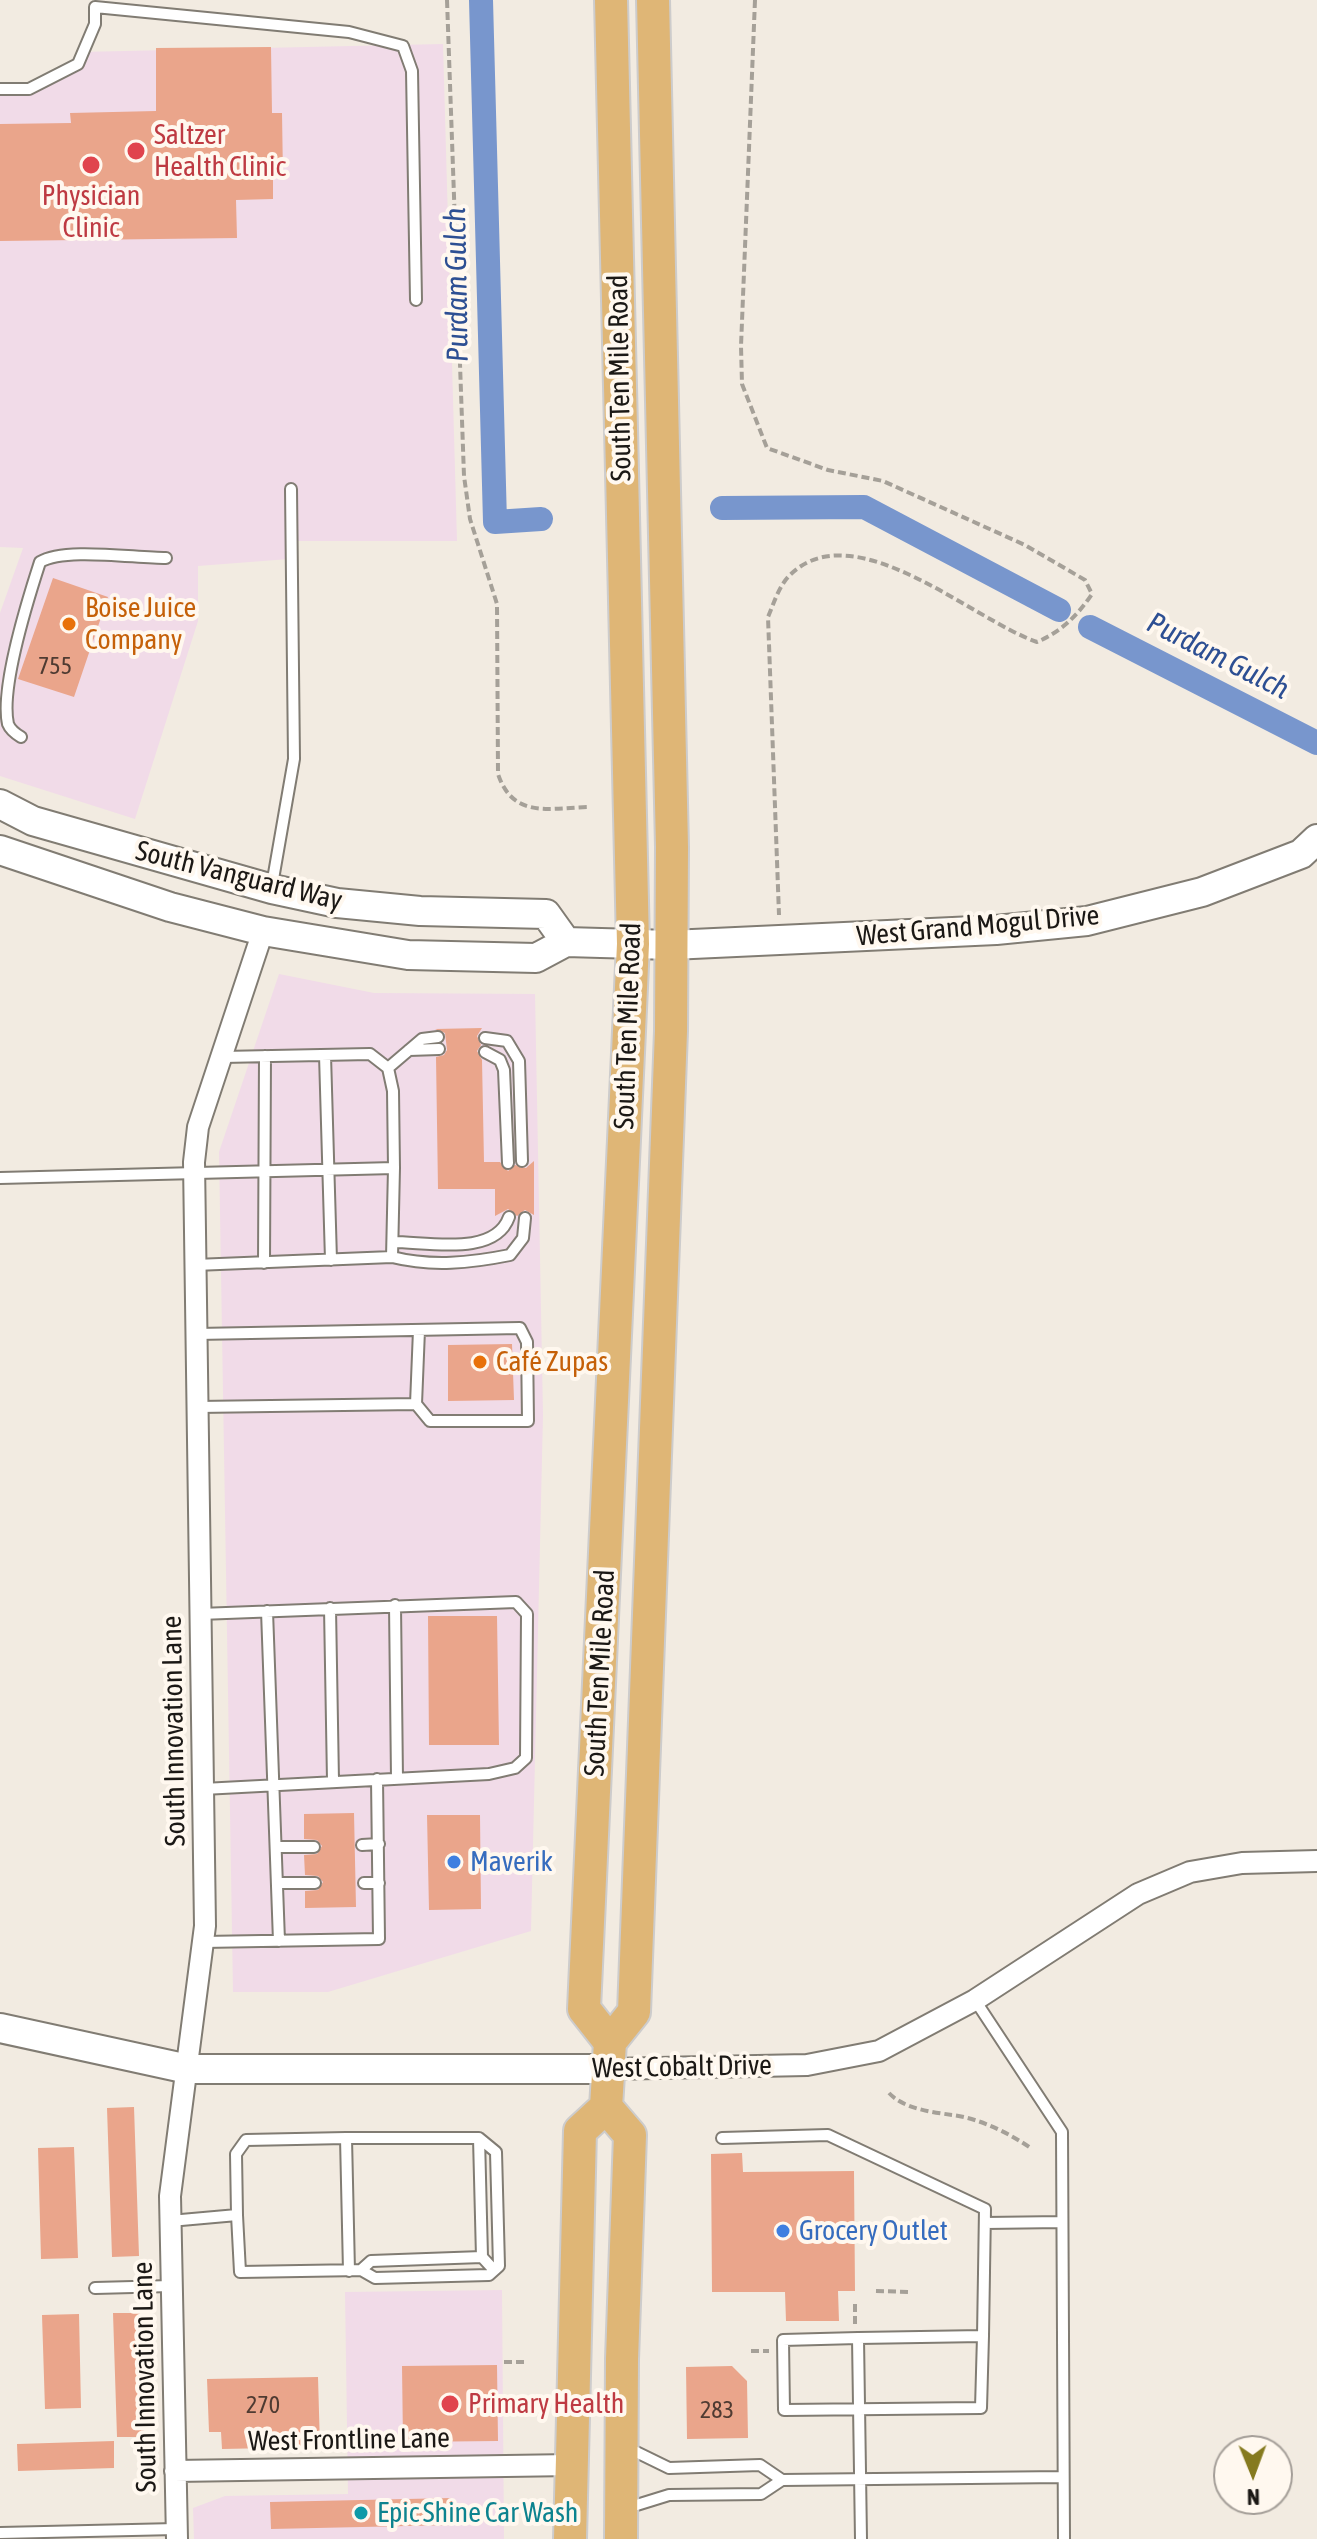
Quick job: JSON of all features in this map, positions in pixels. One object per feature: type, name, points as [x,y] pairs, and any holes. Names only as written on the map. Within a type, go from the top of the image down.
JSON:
[{"type":"main road","name":"South Ten Mile Road","points":[[609,2055],[584,2009],[633,944],[611,0]]},
{"type":"main road","name":"South Ten Mile Road","points":[[609,2055],[634,2012],[671,945],[672,831],[653,0]]},
{"type":"main road","points":[[609,2055],[606,2107],[630,2135],[621,2524]]},
{"type":"main road","points":[[570,2539],[580,2131],[606,2107]]},
{"type":"street","name":"South Vanguard Way","points":[[0,804],[33,821],[272,889],[337,903],[406,910],[546,914],[566,942]]},
{"type":"street","name":"West Grand Mogul Drive","points":[[671,945],[996,930],[1087,921],[1202,892],[1301,854],[1317,839]]},
{"type":"street","name":"South Vanguard Way","points":[[0,850],[170,907],[263,931],[408,955],[536,958],[566,942],[671,945]]},
{"type":"street","name":"South Innovation Lane","points":[[176,2534],[170,2196],[203,1942],[195,1174],[198,1127],[263,931]]},
{"type":"street","name":"West Cobalt Drive","points":[[0,2028],[188,2069],[609,2055],[807,2065],[879,2051],[975,2000],[1138,1894],[1190,1872],[1242,1863],[1317,1861]]},
{"type":"street","name":"West Frontline Lane","points":[[175,2471],[572,2465]]},
{"type":"lane","points":[[0,89],[29,89],[78,64],[95,24],[95,7],[349,32],[403,46],[412,71],[416,300]]},
{"type":"lane","points":[[272,889],[294,759],[291,489]]},
{"type":"lane","points":[[21,737],[8,726],[5,713],[7,662],[40,562],[53,554],[72,553],[166,558]]},
{"type":"lane","points":[[388,1068],[422,1039],[438,1037]]},
{"type":"lane","points":[[485,1038],[507,1041],[519,1061],[522,1161]]},
{"type":"lane","points":[[409,1050],[439,1049]]},
{"type":"lane","points":[[485,1052],[500,1060],[504,1070],[508,1163]]},
{"type":"lane","points":[[223,1057],[370,1054],[388,1068],[393,1091],[392,1257]]},
{"type":"lane","points":[[325,1055],[331,1260]]},
{"type":"lane","points":[[264,1263],[262,1172],[265,1056]]},
{"type":"lane","points":[[0,1178],[394,1168]]},
{"type":"lane","points":[[393,1242],[475,1243],[492,1240],[504,1232],[509,1217]]},
{"type":"lane","points":[[195,1265],[392,1257],[418,1264],[510,1255],[523,1238],[525,1218]]},
{"type":"lane","points":[[197,1334],[520,1328],[527,1342],[528,1421],[430,1421],[416,1404],[419,1330]]},
{"type":"lane","points":[[198,1407],[416,1404]]},
{"type":"lane","points":[[200,1614],[516,1602],[527,1614],[526,1758],[515,1768],[489,1774],[203,1789]]},
{"type":"lane","points":[[395,1605],[397,1779]]},
{"type":"lane","points":[[330,1608],[333,1781]]},
{"type":"lane","points":[[267,1611],[280,1883],[279,1941]]},
{"type":"lane","points":[[203,1942],[379,1939],[377,1779]]},
{"type":"lane","points":[[362,1845],[379,1844]]},
{"type":"lane","points":[[278,1847],[314,1847]]},
{"type":"lane","points":[[280,1883],[315,1883]]},
{"type":"lane","points":[[364,1883],[379,1883]]},
{"type":"lane","points":[[975,2000],[1062,2132],[1064,2539]]},
{"type":"lane","points":[[722,2138],[828,2135],[985,2209],[983,2336],[981,2408],[784,2410],[783,2340],[983,2336]]},
{"type":"lane","points":[[346,2138],[349,2271]]},
{"type":"lane","points":[[479,2138],[482,2257],[494,2270]]},
{"type":"lane","points":[[479,2138],[496,2152],[500,2257],[489,2275],[375,2278],[361,2270],[240,2272],[236,2154],[246,2140],[479,2138]]},
{"type":"lane","points":[[170,2221],[237,2215]]},
{"type":"lane","points":[[985,2223],[1062,2222]]},
{"type":"lane","points":[[361,2270],[371,2261],[482,2257]]},
{"type":"lane","points":[[416,2259],[416,2277]]},
{"type":"lane","points":[[95,2288],[171,2286]]},
{"type":"lane","points":[[858,2338],[861,2539]]},
{"type":"lane","points":[[621,2445],[669,2468],[760,2465],[782,2480]]},
{"type":"lane","points":[[621,2524],[669,2495],[761,2494],[782,2480],[1063,2477]]},
{"type":"lane","points":[[0,2533],[176,2534]]},
{"type":"path","points":[[447,0],[464,476],[470,519],[497,604],[498,774],[504,791],[517,803],[536,808],[588,807]]},
{"type":"path","points":[[755,0],[742,384],[767,448],[828,470],[883,481],[1025,545],[1085,580],[1092,594],[1080,612],[1057,633],[1037,642],[1015,634],[898,569],[862,555],[833,556],[792,572],[782,584],[768,617],[779,920]]},
{"type":"path","points":[[889,2093],[897,2102],[954,2115],[1014,2135],[1032,2149]]},
{"type":"path","points":[[876,2291],[911,2292]]},
{"type":"path","points":[[504,2362],[527,2362]]},
{"type":"shaded area","points":[[443,44],[457,541],[294,541],[289,559],[198,566],[198,621],[135,819],[0,776],[0,613],[23,548],[0,547],[0,90],[44,89],[79,52]]},
{"type":"shaded area","points":[[279,974],[374,993],[535,994],[543,1415],[531,1931],[328,1992],[233,1992],[219,1152]]},
{"type":"shaded area","points":[[502,2290],[504,2539],[194,2539],[193,2508],[225,2496],[348,2494],[345,2292]]},
{"type":"building","name":"Saltzer Health Clinic","points":[[271,47],[272,113],[282,113],[283,177],[273,177],[273,199],[236,200],[237,238],[0,241],[0,124],[71,123],[70,113],[156,111],[156,48]]},
{"type":"building","points":[[53,578],[108,597],[74,697],[18,679]]},
{"type":"building","points":[[482,1028],[477,1036],[481,1045],[477,1051],[482,1060],[484,1162],[500,1162],[508,1171],[515,1165],[526,1168],[534,1161],[534,1215],[525,1210],[517,1216],[508,1209],[495,1216],[495,1189],[438,1189],[436,1057],[444,1055],[447,1050],[445,1033],[435,1029]]},
{"type":"building","name":"Café Zupas","points":[[512,1344],[514,1400],[448,1401],[448,1345]]},
{"type":"building","points":[[428,1616],[497,1616],[499,1745],[429,1745]]},
{"type":"building","points":[[354,1813],[356,1907],[305,1908],[305,1891],[318,1890],[323,1882],[318,1876],[305,1875],[304,1855],[317,1854],[322,1846],[317,1840],[304,1839],[304,1814]]},
{"type":"building","name":"Maverik","points":[[427,1815],[480,1815],[481,1909],[429,1910]]},
{"type":"building","points":[[134,2107],[139,2256],[112,2257],[107,2108]]},
{"type":"building","points":[[74,2147],[78,2258],[41,2259],[38,2148]]},
{"type":"building","name":"Grocery Outlet","points":[[742,2153],[743,2172],[854,2171],[855,2291],[838,2291],[839,2321],[786,2321],[785,2292],[712,2292],[711,2154]]},
{"type":"building","points":[[113,2313],[140,2313],[144,2437],[117,2437]]},
{"type":"building","points":[[79,2314],[81,2408],[45,2409],[42,2315]]},
{"type":"building","name":"Primary Health","points":[[497,2365],[498,2441],[403,2442],[402,2366]]},
{"type":"building","points":[[732,2366],[747,2381],[748,2438],[687,2439],[686,2367]]},
{"type":"building","points":[[318,2377],[320,2447],[222,2449],[221,2432],[209,2432],[207,2379]]},
{"type":"building","points":[[114,2441],[114,2468],[18,2471],[17,2444]]},
{"type":"building","name":"Epic Shine Car Wash","points":[[452,2498],[453,2525],[271,2529],[270,2502]]},
{"type":"waterway","name":"Purdam Gulch","points":[[481,0],[495,522],[541,519]]},
{"type":"waterway","name":"Purdam Gulch","points":[[722,508],[864,507],[1059,610]]},
{"type":"waterway","name":"Purdam Gulch","points":[[1090,627],[1317,743]]},
{"type":"place","name":"Saltzer Health Clinic","points":[[136,151]]},
{"type":"place","name":"Physician Clinic","points":[[91,165]]},
{"type":"place","name":"Boise Juice Company","points":[[69,624]]},
{"type":"place","name":"Café Zupas","points":[[480,1362]]},
{"type":"place","name":"Maverik","points":[[454,1862]]},
{"type":"place","name":"Grocery Outlet","points":[[783,2231]]},
{"type":"place","name":"Primary Health","points":[[450,2404]]},
{"type":"place","name":"Epic Shine Car Wash","points":[[361,2513]]}]
